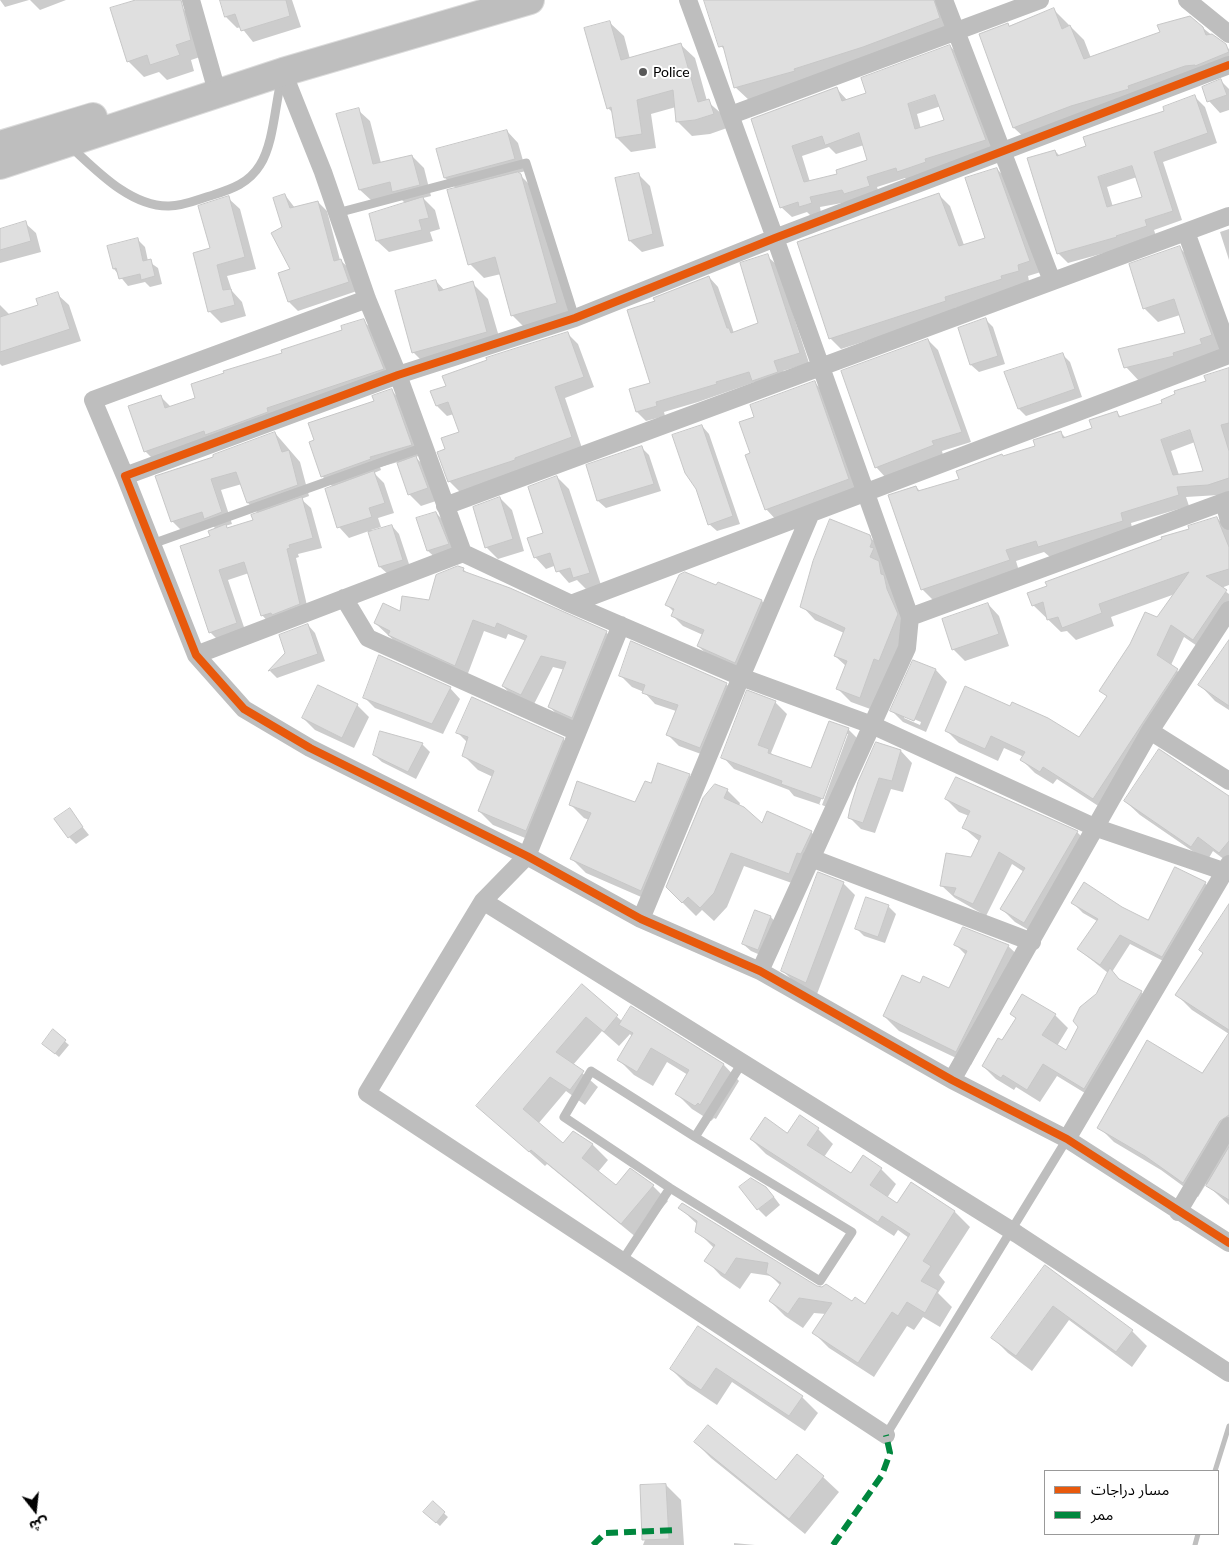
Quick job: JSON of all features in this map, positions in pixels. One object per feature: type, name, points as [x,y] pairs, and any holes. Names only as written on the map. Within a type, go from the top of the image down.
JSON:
[{"type":"main road","points":[[0,165],[60,137],[218,88],[471,0]]},
{"type":"main road","points":[[281,66],[530,0]]},
{"type":"main road","points":[[0,145],[60,137]]},
{"type":"street","points":[[191,0],[218,88]]},
{"type":"street","points":[[688,0],[776,238],[910,618],[907,648],[760,972]]},
{"type":"street","points":[[944,0],[1001,154],[1052,281]]},
{"type":"street","points":[[731,114],[1040,0]]},
{"type":"street","points":[[1187,0],[1229,34]]},
{"type":"street","points":[[125,476],[398,375],[575,318],[776,238],[1001,154],[1229,65]]},
{"type":"street","points":[[281,66],[463,553],[571,604],[741,677],[872,725],[1094,827],[1228,869],[1067,1139]]},
{"type":"street","points":[[445,506],[1229,216]]},
{"type":"street","points":[[1186,232],[1229,350]]},
{"type":"street","points":[[367,299],[93,400],[196,655],[244,709],[310,748],[527,856],[641,919],[760,972],[952,1080],[1067,1139],[1229,1243]]},
{"type":"street","points":[[571,604],[1229,355]]},
{"type":"street","points":[[910,618],[1226,501],[1229,521]]},
{"type":"street","points":[[641,919],[741,677],[812,513]]},
{"type":"street","points":[[196,655],[463,553]]},
{"type":"street","points":[[344,598],[368,638],[577,732]]},
{"type":"street","points":[[952,1080],[1150,731],[1229,610]]},
{"type":"street","points":[[621,626],[527,856],[484,901],[367,1093],[886,1435]]},
{"type":"street","points":[[1150,731],[1229,781]]},
{"type":"street","points":[[811,858],[1032,942]]},
{"type":"street","points":[[484,901],[1011,1230],[1229,1373]]},
{"type":"street","points":[[1178,1212],[1229,1126]]},
{"type":"lane","points":[[60,137],[108,179],[145,202],[157,206],[183,204],[235,188],[253,174],[265,155],[281,66]]},
{"type":"lane","points":[[337,213],[526,163],[575,318]]},
{"type":"lane","points":[[152,544],[424,447]]},
{"type":"lane","points":[[694,1137],[742,1062]]},
{"type":"lane","points":[[591,1071],[694,1137],[852,1232],[820,1281],[670,1188],[564,1117],[591,1071]]},
{"type":"lane","points":[[886,1435],[1067,1139]]},
{"type":"lane","points":[[622,1261],[670,1188]]},
{"type":"building","points":[[136,0],[181,0],[191,40],[176,45],[180,55],[150,65],[147,55],[127,62],[110,8]]},
{"type":"building","points":[[220,0],[286,0],[290,16],[241,31],[235,14],[225,17]]},
{"type":"building","points":[[704,0],[934,0],[940,18],[863,47],[794,69],[795,71],[734,88],[723,46],[719,47]]},
{"type":"building","points":[[1054,8],[1062,29],[1070,25],[1084,59],[1160,32],[1157,25],[1190,16],[1203,27],[1206,35],[1212,34],[1226,44],[1229,52],[1195,66],[1185,66],[1128,86],[1129,89],[1071,106],[1013,128],[979,34],[1008,23],[1009,26]]},
{"type":"building","name":"Police","points":[[610,21],[621,60],[681,43],[698,102],[709,99],[714,114],[695,120],[676,122],[673,90],[637,100],[642,134],[616,138],[611,107],[607,109],[584,28]]},
{"type":"building","points":[[950,45],[986,140],[925,159],[926,162],[897,172],[896,168],[867,177],[870,186],[844,194],[842,190],[810,197],[812,203],[799,207],[798,202],[780,208],[751,119],[837,87],[842,101],[866,93],[861,78]],"holes":[[[935,95],[944,120],[915,129],[908,104]],[[859,133],[867,160],[836,170],[837,174],[804,182],[792,146],[822,136],[825,145]]]},
{"type":"building","points":[[1221,79],[1227,95],[1207,102],[1202,87]]},
{"type":"building","points":[[1195,95],[1208,133],[1154,152],[1173,211],[1145,220],[1147,226],[1117,237],[1057,254],[1027,158],[1055,150],[1057,156],[1086,146],[1083,137],[1164,111],[1163,107]],"holes":[[[1132,166],[1142,197],[1107,207],[1098,177]]]},
{"type":"building","points":[[359,108],[373,164],[412,155],[420,185],[392,192],[390,182],[359,190],[336,114]]},
{"type":"building","points":[[507,130],[515,159],[444,178],[436,149]]},
{"type":"building","points":[[997,168],[1030,261],[1018,265],[1019,271],[1001,276],[1002,279],[945,297],[946,301],[829,339],[797,242],[939,193],[959,246],[985,238],[965,178]]},
{"type":"building","points":[[518,172],[521,174],[557,303],[511,316],[495,257],[468,265],[447,190]]},
{"type":"building","points":[[639,173],[653,234],[629,241],[615,178]]},
{"type":"building","points":[[285,194],[290,208],[318,201],[334,261],[341,259],[349,282],[288,302],[278,273],[290,269],[271,233],[282,227],[273,198]]},
{"type":"building","points":[[229,196],[245,257],[217,265],[223,290],[231,289],[235,305],[208,312],[193,253],[210,248],[198,206]]},
{"type":"building","points":[[423,197],[429,218],[419,220],[422,230],[376,241],[369,214]]},
{"type":"building","points":[[26,221],[31,241],[0,250],[0,229]]},
{"type":"building","points":[[138,238],[143,261],[151,259],[155,276],[141,280],[140,274],[119,279],[116,268],[113,269],[107,246]]},
{"type":"building","points":[[1180,246],[1212,335],[1200,339],[1202,344],[1173,353],[1174,356],[1124,368],[1118,349],[1185,333],[1174,299],[1143,309],[1129,264]]},
{"type":"building","points":[[768,254],[800,353],[774,361],[778,372],[752,381],[749,372],[716,382],[717,384],[656,402],[657,406],[636,412],[629,389],[650,383],[627,310],[655,301],[653,298],[709,276],[727,328],[729,328],[731,333],[758,323],[740,263]]},
{"type":"building","points":[[436,280],[439,291],[473,281],[487,332],[412,353],[395,291]]},
{"type":"building","points":[[58,292],[70,329],[0,352],[0,317],[38,305],[36,299]]},
{"type":"building","points":[[986,318],[998,356],[970,365],[958,328]]},
{"type":"building","points":[[364,319],[384,369],[267,408],[268,412],[205,435],[204,431],[144,452],[128,406],[161,395],[165,408],[195,398],[191,384],[224,373],[223,371],[282,353],[281,350],[342,330],[341,326]]},
{"type":"building","points":[[568,332],[584,377],[555,387],[572,437],[515,458],[515,460],[448,482],[437,452],[445,449],[441,438],[459,432],[448,402],[436,406],[430,391],[446,386],[442,376],[487,360],[486,358]]},
{"type":"building","points":[[928,339],[962,432],[932,441],[934,445],[875,468],[841,371]]},
{"type":"building","points":[[1063,353],[1075,389],[1018,409],[1004,372]]},
{"type":"building","points":[[1229,368],[1229,423],[1221,425],[1229,451],[1229,478],[1208,485],[1177,487],[1179,495],[1121,513],[1123,521],[1038,547],[1036,541],[1006,550],[1010,560],[921,590],[888,495],[916,486],[918,491],[959,479],[956,471],[1002,454],[1003,456],[1035,446],[1033,440],[1061,431],[1063,438],[1092,428],[1089,420],[1117,411],[1119,417],[1162,403],[1161,400],[1175,394],[1174,391],[1206,381],[1204,376]],"holes":[[[1190,430],[1203,471],[1173,475],[1161,440]]]},
{"type":"building","points":[[815,381],[849,479],[765,510],[745,455],[750,453],[739,422],[754,417],[750,405]]},
{"type":"building","points":[[392,389],[412,445],[370,457],[371,459],[321,477],[309,442],[314,440],[308,423],[374,401],[372,396]]},
{"type":"building","points":[[702,425],[733,516],[708,525],[696,489],[685,473],[672,435]]},
{"type":"building","points":[[275,432],[282,452],[289,450],[298,485],[247,503],[236,472],[211,479],[222,512],[204,519],[202,512],[171,522],[155,476],[213,457],[213,455]]},
{"type":"building","points":[[642,446],[654,484],[597,501],[586,465]]},
{"type":"building","points":[[416,456],[428,488],[408,495],[397,463]]},
{"type":"building","points":[[374,471],[385,503],[369,508],[372,517],[337,528],[325,489]]},
{"type":"building","points":[[557,476],[590,573],[573,578],[570,568],[556,572],[550,553],[534,558],[527,538],[543,533],[528,487]]},
{"type":"building","points":[[302,497],[313,538],[289,545],[290,548],[287,549],[300,604],[272,615],[271,613],[261,616],[244,562],[219,570],[237,623],[209,633],[180,546],[210,536],[208,531],[226,524],[227,528],[253,520],[251,515]]},
{"type":"building","points":[[500,497],[513,539],[485,548],[473,507]]},
{"type":"building","points":[[436,512],[449,544],[427,551],[416,518]]},
{"type":"building","points":[[1217,517],[1229,547],[1229,569],[1206,576],[1227,590],[1193,640],[1171,625],[1157,655],[1178,669],[1093,799],[1043,767],[1040,772],[1020,760],[1025,752],[991,736],[985,749],[945,731],[965,686],[1010,706],[1012,702],[1048,718],[1079,737],[1107,696],[1099,691],[1130,644],[1145,612],[1157,617],[1189,572],[1099,604],[1102,613],[1062,628],[1058,617],[1047,620],[1043,602],[1032,606],[1027,593],[1047,586],[1045,582],[1162,539],[1161,537],[1189,529],[1188,526]]},
{"type":"building","points":[[830,519],[870,535],[872,542],[870,547],[874,548],[870,557],[879,561],[881,574],[884,575],[887,589],[898,614],[879,661],[874,659],[860,698],[836,689],[847,661],[834,656],[845,628],[800,607],[813,561]]},
{"type":"building","points":[[392,525],[403,560],[379,567],[368,532]]},
{"type":"building","points":[[458,566],[464,568],[463,571],[510,588],[607,631],[572,718],[548,707],[566,662],[541,656],[521,695],[502,686],[527,636],[497,623],[495,628],[473,620],[455,666],[388,635],[390,631],[374,623],[383,603],[400,611],[402,596],[429,600],[436,575]]},
{"type":"building","points":[[685,572],[716,585],[718,582],[762,600],[735,663],[697,646],[704,630],[671,616],[674,609],[665,605],[679,575]]},
{"type":"building","points":[[988,603],[999,634],[952,650],[942,619]]},
{"type":"building","points":[[308,624],[318,654],[268,671],[285,653],[279,635]]},
{"type":"building","points":[[1229,640],[1229,706],[1198,685]]},
{"type":"building","points":[[631,641],[727,683],[700,748],[666,735],[678,705],[642,693],[645,685],[619,676]]},
{"type":"building","points":[[379,655],[451,687],[432,724],[363,698]]},
{"type":"building","points":[[913,660],[936,669],[914,721],[890,711]]},
{"type":"building","points":[[318,685],[358,704],[342,738],[302,718]]},
{"type":"building","points":[[747,690],[776,701],[758,745],[769,749],[768,753],[811,768],[829,721],[849,728],[823,799],[781,784],[782,781],[721,758]]},
{"type":"building","points":[[472,697],[564,738],[526,831],[478,811],[494,771],[462,756],[468,737],[456,733]]},
{"type":"building","points":[[380,731],[423,743],[408,772],[373,755]]},
{"type":"building","points":[[876,742],[901,750],[892,781],[879,778],[863,823],[848,818],[858,782]]},
{"type":"building","points":[[1159,749],[1229,796],[1229,841],[1219,853],[1198,837],[1191,847],[1124,801]]},
{"type":"building","points":[[658,763],[690,774],[641,891],[570,859],[591,813],[569,805],[577,781],[635,802],[645,781],[651,783]]},
{"type":"building","points":[[956,777],[1078,831],[1024,923],[1000,909],[1025,868],[999,852],[973,904],[953,895],[956,888],[940,886],[946,853],[971,857],[981,836],[962,828],[970,811],[945,799]]},
{"type":"building","points":[[715,784],[728,789],[724,798],[744,807],[762,823],[767,811],[812,831],[801,854],[797,853],[789,874],[731,853],[714,893],[700,908],[688,897],[682,903],[666,887],[703,798]]},
{"type":"building","points":[[70,808],[83,827],[68,838],[54,819]]},
{"type":"building","points":[[1175,867],[1206,882],[1162,957],[1120,935],[1100,965],[1077,949],[1098,919],[1071,903],[1084,882],[1122,907],[1148,920]]},
{"type":"building","points":[[818,872],[844,882],[806,983],[781,971]]},
{"type":"building","points":[[866,897],[889,905],[878,937],[855,929]]},
{"type":"building","points":[[1229,904],[1229,1030],[1175,995],[1203,953],[1199,950]]},
{"type":"building","points":[[755,910],[771,916],[758,950],[742,944]]},
{"type":"building","points":[[963,927],[1009,945],[956,1052],[883,1016],[902,975],[920,983],[923,976],[949,988],[967,951],[954,945]]},
{"type":"building","points":[[1110,968],[1119,979],[1142,991],[1084,1089],[1043,1064],[1027,1090],[1003,1075],[1001,1078],[982,1066],[998,1038],[1002,1040],[1016,1018],[1010,1014],[1022,994],[1056,1014],[1042,1035],[1066,1050],[1078,1027],[1073,1021],[1080,1007],[1096,994]]},
{"type":"building","points":[[582,984],[618,1015],[604,1032],[586,1017],[556,1052],[584,1071],[570,1090],[550,1077],[523,1109],[563,1143],[573,1131],[593,1144],[582,1158],[616,1185],[630,1168],[654,1185],[621,1224],[531,1150],[529,1152],[476,1106]]},
{"type":"building","points":[[631,1006],[724,1064],[700,1105],[698,1103],[695,1106],[675,1094],[689,1070],[651,1048],[637,1072],[617,1060],[633,1033],[619,1025]]},
{"type":"building","points":[[53,1029],[66,1040],[55,1054],[42,1044]]},
{"type":"building","points":[[1229,1033],[1229,1115],[1220,1121],[1183,1183],[1145,1156],[1097,1128],[1147,1040],[1202,1073]]},
{"type":"building","points":[[800,1115],[819,1128],[807,1145],[851,1173],[863,1155],[882,1168],[870,1185],[897,1203],[911,1182],[955,1211],[923,1261],[931,1266],[921,1281],[938,1290],[925,1313],[907,1302],[898,1316],[892,1312],[858,1363],[812,1333],[832,1303],[799,1298],[788,1314],[769,1301],[781,1283],[766,1273],[768,1263],[736,1258],[725,1275],[704,1261],[715,1245],[695,1232],[697,1221],[678,1208],[682,1203],[817,1286],[822,1287],[826,1284],[852,1301],[855,1297],[865,1304],[910,1234],[882,1216],[878,1222],[750,1139],[765,1117],[787,1133]]},
{"type":"building","points":[[1229,1147],[1229,1200],[1206,1186]]},
{"type":"building","points":[[751,1178],[766,1187],[774,1197],[757,1210],[739,1187]]},
{"type":"building","points":[[1045,1265],[1133,1330],[1116,1352],[1053,1306],[1016,1356],[991,1338]]},
{"type":"building","points":[[698,1326],[803,1396],[789,1416],[716,1368],[701,1390],[670,1369]]},
{"type":"building","points":[[708,1425],[776,1480],[797,1454],[824,1476],[789,1519],[694,1442]]},
{"type":"building","points":[[666,1484],[669,1539],[642,1540],[640,1485]]},
{"type":"building","points":[[433,1501],[445,1512],[436,1523],[423,1512]]},
{"type":"waterway","points":[[1215,1470],[1229,1426]]},
{"type":"waterway","points":[[1195,1545],[1198,1535]]},
{"type":"marked path","points":[[833,1545],[882,1475],[890,1453],[886,1435]]},
{"type":"marked path","points":[[593,1545],[605,1533],[675,1530]]},
{"type":"cycle path","points":[[1229,65],[775,238],[575,318],[398,375],[125,476],[196,655],[244,709],[310,748],[527,856],[641,919],[760,971],[952,1080],[1067,1139],[1229,1243]]},
{"type":"place","name":"Police","points":[[643,72]]}]
